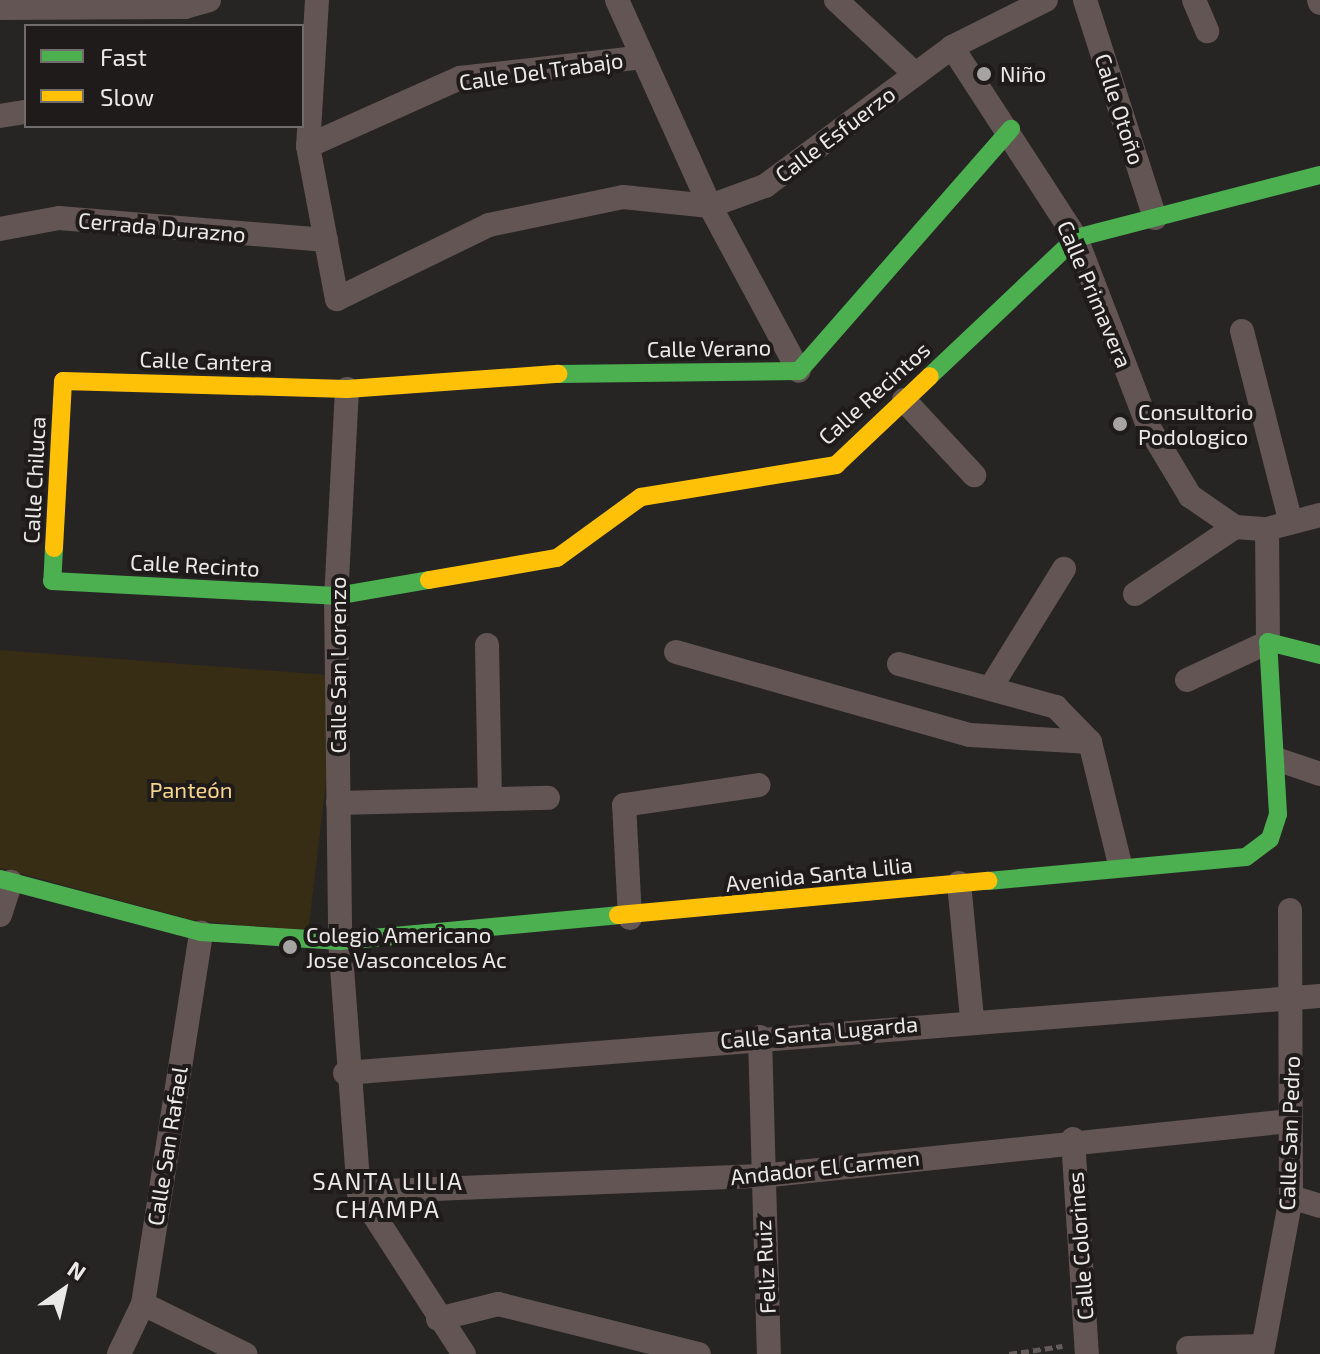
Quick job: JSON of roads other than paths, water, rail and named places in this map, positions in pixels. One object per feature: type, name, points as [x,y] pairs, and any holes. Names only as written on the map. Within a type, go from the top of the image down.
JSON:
[{"type":"street","points":[[0,8],[185,7],[209,0]]},
{"type":"street","points":[[317,0],[307,66],[308,146],[326,240]]},
{"type":"street","points":[[617,0],[710,206],[799,371]]},
{"type":"street","points":[[836,0],[915,74]]},
{"type":"street","name":"Calle Esfuerzo","points":[[326,240],[337,299],[489,225],[623,197],[710,206],[765,186],[952,47],[1046,0]]},
{"type":"street","name":"Calle Otoño","points":[[1085,0],[1155,218]]},
{"type":"street","points":[[1194,0],[1207,31]]},
{"type":"street","name":"Calle Primavera","points":[[952,47],[1011,129],[1076,238],[1148,426],[1190,496],[1235,527]]},
{"type":"street","name":"Calle Del Trabajo","points":[[308,146],[460,78],[643,57]]},
{"type":"street","points":[[0,116],[24,112]]},
{"type":"street","name":"Calle Verano","points":[[347,389],[514,374],[799,371],[1011,129]]},
{"type":"street","name":"Calle Recintos","points":[[336,596],[557,558],[641,497],[836,465],[1076,238],[1320,175]]},
{"type":"street","name":"Cerrada Durazno","points":[[0,229],[59,218],[326,240]]},
{"type":"street","points":[[1242,331],[1290,519]]},
{"type":"street","name":"Calle Cantera","points":[[63,381],[347,389]]},
{"type":"street","name":"Calle Chiluca","points":[[52,581],[63,381]]},
{"type":"street","name":"Calle San Lorenzo","points":[[347,389],[336,596],[340,941],[345,1073],[359,1192]]},
{"type":"street","points":[[904,400],[974,475]]},
{"type":"street","points":[[1135,594],[1235,527],[1267,529],[1290,519],[1320,515]]},
{"type":"street","points":[[1290,519],[1320,527]]},
{"type":"street","points":[[1267,529],[1268,642],[1279,760],[1320,774]]},
{"type":"street","points":[[991,687],[1064,569]]},
{"type":"street","name":"Calle Recinto","points":[[52,581],[336,596]]},
{"type":"street","points":[[1187,680],[1268,642],[1320,655]]},
{"type":"street","points":[[487,645],[490,799]]},
{"type":"street","points":[[676,652],[970,735],[1090,742]]},
{"type":"street","points":[[899,664],[1056,707],[1090,742],[1120,864]]},
{"type":"street","name":"Avenida Santa Lilia","points":[[5,881],[201,932],[340,941],[630,918],[1120,864],[1246,857],[1270,839],[1278,814],[1279,760]]},
{"type":"street","points":[[630,918],[624,805],[759,785]]},
{"type":"street","points":[[338,803],[548,798]]},
{"type":"street","points":[[0,915],[5,881]]},
{"type":"street","points":[[959,883],[972,1019]]},
{"type":"street","name":"Calle San Pedro","points":[[1262,1350],[1291,1197],[1293,997],[1290,910]]},
{"type":"street","name":"Calle San Rafael","points":[[119,1354],[143,1304],[201,932]]},
{"type":"street","name":"Calle Santa Lugarda","points":[[345,1073],[972,1019],[1320,996]]},
{"type":"street","name":"Feliz Ruiz","points":[[760,1037],[761,1176],[769,1354]]},
{"type":"street","name":"Andador El Carmen","points":[[359,1192],[761,1176],[1073,1139],[1290,1121]]},
{"type":"street","name":"Calle Colorines","points":[[1073,1139],[1087,1348]]},
{"type":"street","points":[[359,1192],[438,1319],[464,1354]]},
{"type":"street","points":[[1291,1197],[1320,1206]]},
{"type":"street","points":[[143,1304],[245,1354]]},
{"type":"street","points":[[438,1319],[498,1304],[699,1354]]},
{"type":"street","points":[[1188,1348],[1262,1350]]},
{"type":"place","name":"Niño","points":[[984,74]]},
{"type":"place","name":"Consultorio Podologico","points":[[1120,424]]},
{"type":"place","name":"Colegio Americano Jose Vasconcelos Ac","points":[[290,947]]},
{"type":"district","name":"SANTA LILIA CHAMPA","points":[[388,1195]]},
{"type":"park label","name":"Panteón","points":[[191,790]]}]
